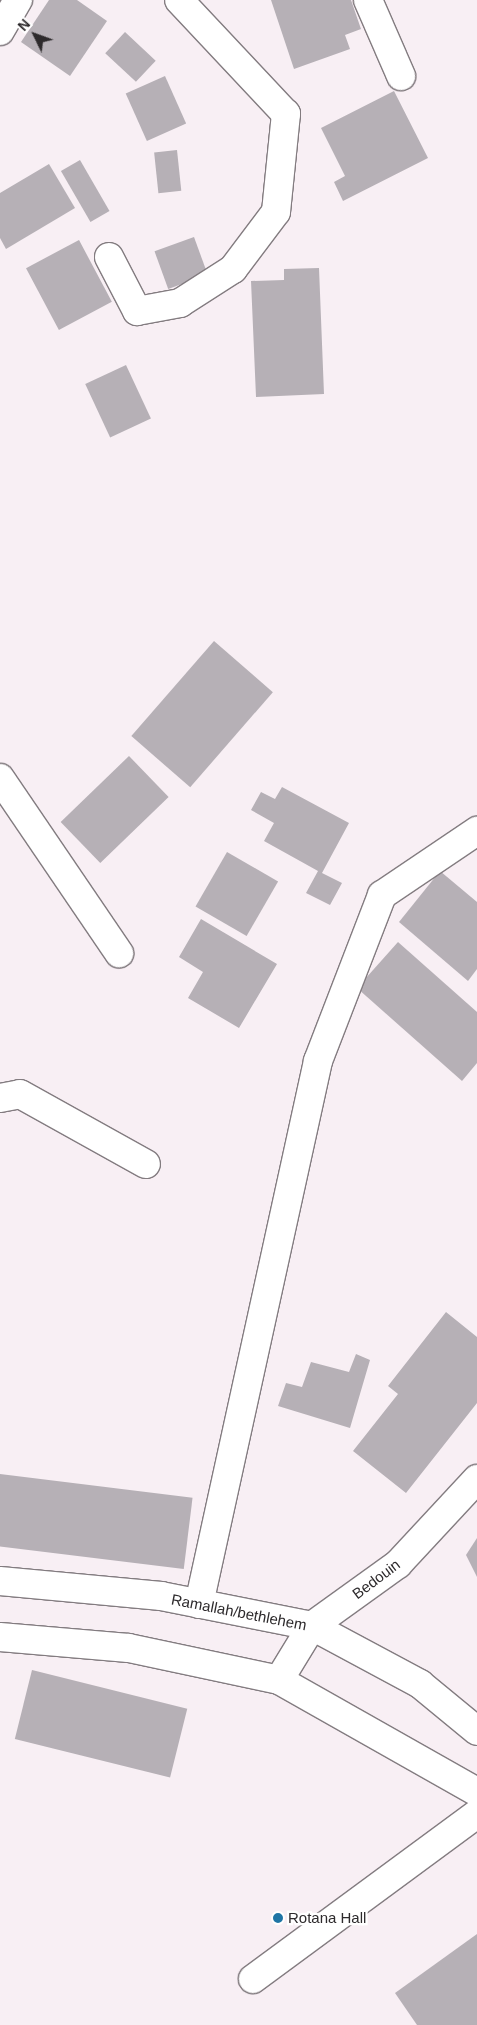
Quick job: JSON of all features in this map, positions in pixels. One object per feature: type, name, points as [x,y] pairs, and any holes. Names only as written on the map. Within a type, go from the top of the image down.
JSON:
[{"type":"street","points":[[0,31],[18,0]]},
{"type":"street","points":[[109,257],[137,311],[180,303],[233,269],[276,212],[286,114],[179,0]]},
{"type":"street","points":[[368,0],[401,76]]},
{"type":"street","points":[[0,778],[119,953]]},
{"type":"street","points":[[199,1604],[318,1061],[382,895],[477,831]]},
{"type":"street","points":[[0,1098],[20,1094],[146,1164]]},
{"type":"street","name":"Bedouin","points":[[279,1680],[312,1626],[398,1564],[477,1479]]},
{"type":"street","name":"Ramallah/bethlehem","points":[[0,1581],[199,1604],[312,1626],[420,1684],[477,1731]]},
{"type":"street","points":[[0,1638],[129,1648],[279,1680],[477,1792]]},
{"type":"street","points":[[254,1979],[477,1814]]},
{"type":"building","points":[[49,0],[77,0],[107,21],[70,76],[21,42]]},
{"type":"building","points":[[271,0],[351,0],[361,29],[345,35],[350,49],[294,69]]},
{"type":"building","points":[[125,32],[156,61],[136,82],[105,53]]},
{"type":"building","points":[[165,76],[186,124],[147,141],[126,93]]},
{"type":"building","points":[[394,91],[428,158],[343,201],[334,182],[345,176],[321,128]]},
{"type":"building","points":[[177,150],[181,191],[158,193],[154,152]]},
{"type":"building","points":[[80,160],[110,211],[90,222],[61,171]]},
{"type":"building","points":[[49,164],[75,208],[6,249],[0,238],[0,193]]},
{"type":"building","points":[[194,237],[208,275],[168,289],[155,251]]},
{"type":"building","points":[[79,240],[112,302],[59,330],[26,268]]},
{"type":"building","points":[[319,268],[324,394],[256,397],[251,281],[284,280],[284,269]]},
{"type":"building","points":[[126,365],[151,418],[110,437],[85,384]]},
{"type":"building","points":[[214,641],[273,692],[190,787],[131,736]]},
{"type":"building","points":[[129,756],[169,797],[100,863],[61,822]]},
{"type":"building","points":[[282,787],[349,823],[322,873],[342,883],[330,905],[306,893],[318,871],[264,841],[274,823],[251,810],[261,792],[275,799]]},
{"type":"building","points":[[227,852],[278,882],[247,936],[196,907]]},
{"type":"building","points":[[440,871],[477,902],[477,969],[468,981],[399,922]]},
{"type":"building","points":[[201,919],[277,964],[239,1028],[188,998],[203,972],[179,957]]},
{"type":"building","points":[[398,942],[477,1012],[477,1063],[462,1081],[357,988]]},
{"type":"building","points":[[446,1312],[477,1337],[477,1403],[406,1493],[353,1451],[398,1394],[388,1386]]},
{"type":"building","points":[[356,1354],[370,1360],[350,1428],[278,1406],[286,1383],[302,1387],[311,1362],[349,1372]]},
{"type":"building","points":[[0,1474],[193,1498],[184,1569],[0,1547]]},
{"type":"building","points":[[477,1538],[477,1577],[466,1555]]},
{"type":"building","points":[[32,1670],[187,1709],[170,1778],[15,1739]]},
{"type":"building","points":[[477,1934],[477,2025],[417,2025],[395,1993]]},
{"type":"place","name":"Rotana Hall","points":[[278,1918]]}]
